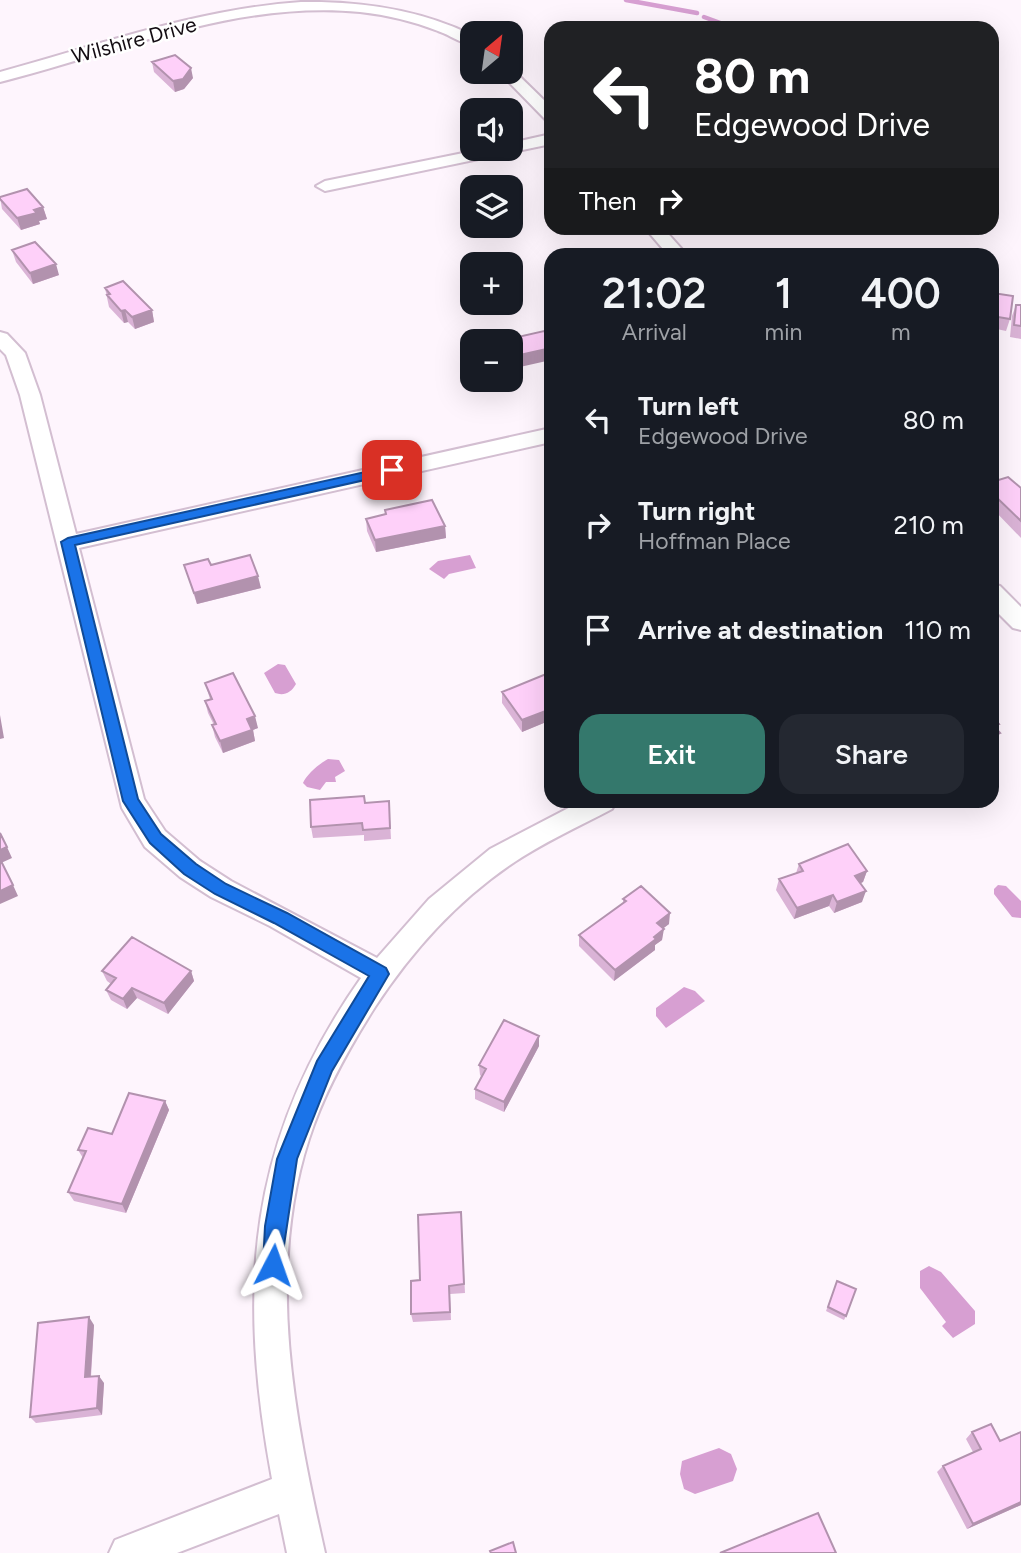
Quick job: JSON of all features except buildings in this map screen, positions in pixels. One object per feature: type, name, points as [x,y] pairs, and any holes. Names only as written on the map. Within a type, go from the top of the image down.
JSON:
[{"type":"street","name":"Wilshire Drive","points":[[0,77],[226,15],[280,6],[323,5],[391,12],[435,24],[460,35]]},
{"type":"street","points":[[520,84],[544,109]]},
{"type":"street","points":[[523,145],[544,140]]},
{"type":"street","points":[[325,186],[460,158]]},
{"type":"street","points":[[0,338],[15,353],[30,395],[131,801],[155,839],[190,869],[220,889],[281,918],[380,974]]},
{"type":"street","points":[[68,542],[544,437]]},
{"type":"street","points":[[999,599],[1021,622]]},
{"type":"street","points":[[306,1553],[282,1444],[272,1359],[271,1284],[275,1226],[287,1159],[315,1085],[333,1049],[380,974],[449,900],[500,857],[592,808]]},
{"type":"street","points":[[128,1553],[293,1490]]},
{"type":"shaded area","points":[[470,555],[476,568],[449,574],[444,579],[429,569],[438,561]]},
{"type":"shaded area","points":[[278,664],[285,665],[296,684],[290,692],[284,694],[275,693],[264,673]]},
{"type":"shaded area","points":[[328,759],[339,760],[345,771],[335,777],[336,782],[326,782],[320,790],[307,787],[303,783],[307,776]]},
{"type":"shaded area","points":[[998,885],[1006,886],[1021,901],[1021,918],[1012,917],[994,894]]},
{"type":"shaded area","points":[[684,987],[695,991],[705,1001],[666,1028],[656,1016],[656,1008]]},
{"type":"shaded area","points":[[929,1266],[941,1272],[975,1311],[975,1324],[953,1338],[942,1326],[946,1322],[920,1288],[920,1271]]},
{"type":"shaded area","points":[[719,1448],[731,1454],[737,1469],[733,1481],[695,1494],[684,1489],[680,1474],[682,1461]]},
{"type":"waterway","points":[[626,0],[697,13]]},
{"type":"waterway","points":[[704,17],[715,21]]},
{"type":"route","points":[[273,1265],[275,1226],[287,1159],[315,1085],[333,1049],[380,974],[281,918],[220,889],[190,869],[155,839],[131,801],[68,542],[392,470]]}]
